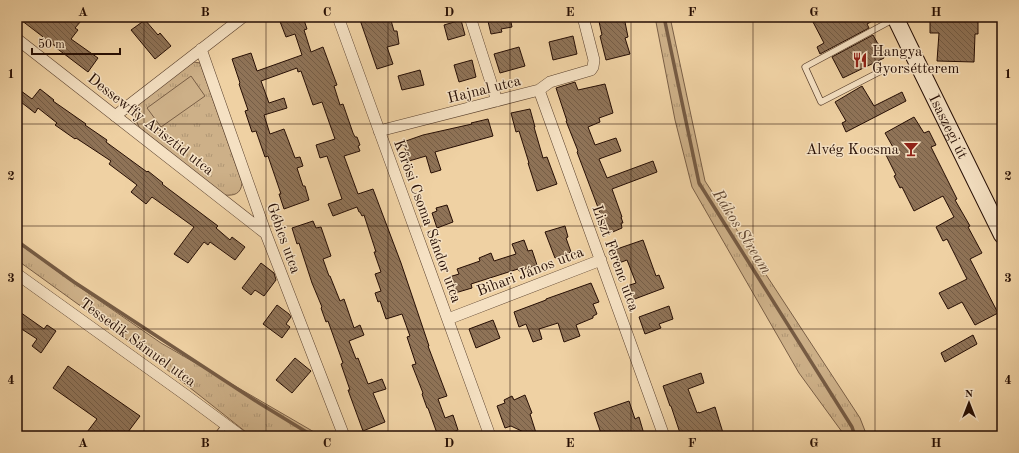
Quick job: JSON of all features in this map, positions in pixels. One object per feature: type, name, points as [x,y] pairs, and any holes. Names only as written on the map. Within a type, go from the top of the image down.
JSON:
[{"type":"main road","name":"Isaszegi út","points":[[896,18],[909,46],[997,215],[1002,235]]},
{"type":"street","points":[[115,116],[243,17]]},
{"type":"street","name":"Kőrösi Csoma Sándor utca","points":[[338,17],[490,436]]},
{"type":"street","points":[[470,17],[497,101]]},
{"type":"street","name":"Hajnal utca","points":[[379,131],[539,90],[550,82],[587,71],[594,67],[594,60],[583,17]]},
{"type":"street","name":"Dessewffy Arisztid utca","points":[[17,39],[266,234]]},
{"type":"street","name":"Gébics utca","points":[[201,49],[266,234],[344,436]]},
{"type":"street","name":"Liszt Ferenc utca","points":[[539,90],[664,436]]},
{"type":"street","name":"Bihari János utca","points":[[448,319],[601,260]]},
{"type":"street","name":"Tessedik Sámuel utca","points":[[17,274],[181,391],[240,436]]},
{"type":"lane","points":[[885,69],[821,102],[805,67],[896,18]]},
{"type":"lane","points":[[217,436],[226,425]]},
{"type":"green space","points":[[655,17],[670,17],[705,181],[860,418],[867,436],[845,436],[799,373],[692,187],[675,120]]},
{"type":"green space","points":[[194,62],[200,63],[242,183],[239,192],[234,195],[224,195],[141,129],[137,123],[136,112],[138,104],[142,99]]},
{"type":"green space","points":[[191,76],[205,96],[161,127],[147,108]]},
{"type":"green space","points":[[17,242],[161,343],[321,436],[251,436],[151,357],[17,260]]},
{"type":"building","points":[[17,17],[75,17],[81,21],[75,28],[78,30],[71,39],[98,58],[88,72]]},
{"type":"building","points":[[286,17],[303,17],[307,29],[304,30],[311,52],[323,47],[337,85],[334,86],[340,105],[343,104],[353,133],[355,137],[357,137],[360,145],[358,146],[360,151],[344,156],[358,194],[373,189],[401,263],[428,346],[447,396],[438,399],[445,418],[453,415],[458,430],[443,436],[438,436],[412,365],[416,364],[407,337],[410,336],[402,314],[386,319],[380,301],[378,302],[375,293],[381,291],[375,274],[381,272],[364,215],[362,216],[357,207],[333,216],[328,204],[342,199],[327,156],[320,158],[316,145],[335,139],[322,102],[313,105],[301,71],[298,72],[297,68],[261,81],[269,103],[284,98],[287,108],[264,115],[270,134],[284,129],[295,158],[300,157],[303,166],[297,168],[309,200],[284,209],[279,194],[281,194],[268,156],[265,157],[256,131],[252,132],[245,111],[248,110],[232,59],[251,53],[257,71],[302,55],[295,34],[286,37],[279,19]]},
{"type":"building","points":[[359,17],[390,17],[394,31],[397,31],[399,44],[387,47],[393,64],[377,69]]},
{"type":"building","points":[[487,17],[510,17],[512,27],[501,29],[502,32],[491,34]]},
{"type":"building","points":[[598,17],[624,17],[628,37],[625,38],[630,54],[606,60],[600,36],[602,35]]},
{"type":"building","points":[[823,17],[880,17],[867,24],[869,28],[820,54],[817,47],[824,43],[813,22]]},
{"type":"building","points":[[930,17],[978,18],[978,34],[975,34],[974,62],[937,61],[939,33],[930,33]]},
{"type":"building","points":[[145,20],[158,35],[160,33],[171,46],[155,59],[131,30]]},
{"type":"building","points":[[461,20],[465,35],[448,40],[444,25]]},
{"type":"building","name":"Hangya Gyorsétterem","points":[[873,35],[885,55],[883,56],[884,58],[843,78],[832,57]]},
{"type":"building","points":[[573,36],[577,54],[553,60],[549,42]]},
{"type":"building","points":[[519,47],[525,66],[500,73],[494,54]]},
{"type":"building","points":[[472,60],[476,77],[459,82],[454,65]]},
{"type":"building","points":[[420,70],[424,85],[402,90],[398,76]]},
{"type":"building","points":[[575,82],[578,90],[605,84],[613,113],[599,118],[600,122],[588,127],[595,145],[616,138],[621,151],[599,159],[607,178],[653,161],[657,172],[612,189],[623,223],[621,223],[622,228],[608,234],[577,152],[578,151],[566,121],[556,88]]},
{"type":"building","points":[[862,86],[874,106],[902,92],[906,101],[846,132],[842,123],[846,121],[835,102]]},
{"type":"building","points":[[17,88],[32,99],[40,89],[54,100],[53,101],[107,140],[106,142],[147,172],[148,171],[163,183],[162,184],[218,226],[216,228],[230,240],[232,237],[245,247],[235,260],[210,242],[208,245],[204,242],[188,263],[174,254],[194,227],[152,197],[146,204],[131,192],[137,185],[109,164],[111,161],[55,125],[57,123],[38,108],[35,113],[17,99]]},
{"type":"building","points":[[530,109],[543,158],[547,157],[557,184],[537,191],[519,131],[516,132],[511,113]]},
{"type":"building","points":[[914,117],[924,133],[929,131],[936,145],[931,147],[957,199],[955,200],[970,226],[968,227],[982,253],[970,259],[998,313],[975,325],[962,302],[948,309],[939,293],[967,279],[947,239],[943,241],[936,227],[954,217],[943,196],[914,211],[902,187],[900,188],[894,176],[896,175],[885,153],[894,149],[885,133]]},
{"type":"building","points":[[488,119],[493,136],[435,152],[441,170],[431,173],[426,156],[409,161],[403,142],[423,135]]},
{"type":"building","points":[[447,205],[453,222],[437,228],[432,213],[437,211],[436,208]]},
{"type":"building","points":[[313,221],[316,228],[321,227],[331,256],[323,259],[340,301],[344,299],[354,328],[360,325],[364,335],[349,341],[356,359],[358,358],[368,384],[382,379],[386,389],[373,393],[385,422],[363,431],[348,390],[350,390],[341,364],[343,363],[328,321],[326,322],[299,243],[297,244],[292,228]]},
{"type":"building","points":[[565,226],[568,237],[566,238],[571,252],[555,258],[545,232]]},
{"type":"building","points":[[524,240],[528,251],[532,250],[537,265],[519,271],[518,269],[471,284],[472,288],[455,293],[449,277],[459,274],[457,269],[480,261],[479,258],[491,253],[494,261],[516,254],[512,244]]},
{"type":"building","points":[[643,240],[656,276],[659,275],[664,288],[632,300],[627,286],[636,283],[627,260],[619,263],[614,250]]},
{"type":"building","points":[[261,263],[274,273],[276,280],[264,296],[255,290],[251,295],[242,288]]},
{"type":"building","points":[[591,283],[599,302],[593,304],[597,314],[593,316],[593,318],[576,325],[580,336],[564,342],[558,323],[539,329],[542,339],[533,342],[526,324],[519,327],[514,312]]},
{"type":"building","points":[[277,305],[291,317],[286,324],[290,327],[282,338],[263,324]]},
{"type":"building","points":[[669,306],[673,319],[659,324],[661,328],[645,334],[639,317]]},
{"type":"building","points":[[17,310],[44,329],[47,325],[56,331],[41,353],[32,346],[37,339],[17,326]]},
{"type":"building","points":[[493,320],[500,338],[476,348],[469,329]]},
{"type":"building","points":[[973,335],[977,344],[945,362],[941,353]]},
{"type":"building","points":[[295,358],[311,371],[292,393],[276,380]]},
{"type":"building","points":[[68,366],[140,416],[125,436],[84,436],[97,419],[53,388]]},
{"type":"building","points":[[701,373],[704,383],[688,389],[697,413],[715,407],[724,436],[681,436],[670,406],[663,386]]},
{"type":"building","points":[[525,395],[532,413],[530,414],[537,436],[532,436],[511,426],[505,428],[497,406],[505,403],[504,400],[512,396],[514,400]]},
{"type":"building","points":[[629,401],[635,419],[639,417],[644,434],[638,436],[602,436],[594,413]]},
{"type":"waterway","name":"Rákos Stream","points":[[664,17],[699,183],[852,427],[855,436]]},
{"type":"waterway","points":[[17,241],[74,282],[259,403],[313,436]]},
{"type":"place","name":"Hangya Gyorsétterem","points":[[860,60]]},
{"type":"place","name":"Alvég Kocsma","points":[[911,149]]}]
